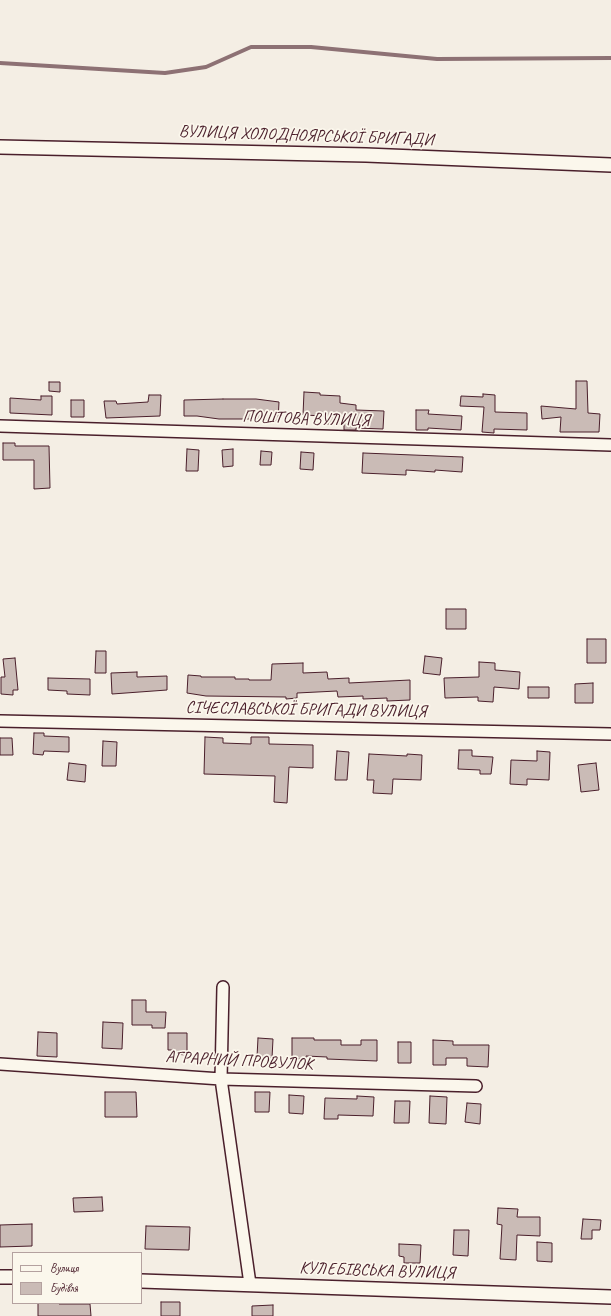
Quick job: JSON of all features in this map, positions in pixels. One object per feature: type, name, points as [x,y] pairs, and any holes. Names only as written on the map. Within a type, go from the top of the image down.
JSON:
[{"type":"street","name":"ВУЛИЦЯ ХОЛОДНОЯРСЬКОЇ БРИГАДИ","points":[[0,147],[366,155],[611,165]]},
{"type":"street","name":"ПОШТОВА ВУЛИЦЯ","points":[[0,426],[611,445]]},
{"type":"street","name":"СІЧЕСЛАВСЬКОЇ БРИГАДИ ВУЛИЦЯ","points":[[0,721],[611,734]]},
{"type":"street","points":[[223,987],[222,1079],[250,1284]]},
{"type":"street","name":"АГРАРНИЙ ПРОВУЛОК","points":[[0,1064],[222,1079],[476,1086]]},
{"type":"street","points":[[0,1276],[12,1277]]},
{"type":"street","name":"КУЛЕБІВСЬКА ВУЛИЦЯ","points":[[142,1281],[611,1297]]},
{"type":"building","points":[[576,381],[587,381],[588,413],[600,414],[599,432],[560,432],[561,417],[542,419],[541,406],[576,409]]},
{"type":"building","points":[[49,382],[60,382],[60,392],[49,391]]},
{"type":"building","points":[[304,392],[320,393],[320,395],[340,396],[340,403],[356,405],[356,410],[384,411],[383,429],[356,428],[356,430],[344,430],[344,424],[325,424],[325,416],[303,415]]},
{"type":"building","points":[[483,394],[495,395],[495,412],[527,413],[527,430],[494,429],[494,433],[482,432],[484,407],[460,406],[461,396],[483,397]]},
{"type":"building","points":[[149,395],[161,395],[160,416],[106,418],[104,401],[116,401],[117,404],[148,402]]},
{"type":"building","points":[[41,396],[52,396],[52,415],[10,413],[10,398],[41,400]]},
{"type":"building","points":[[256,399],[279,402],[278,421],[184,416],[184,400]]},
{"type":"building","points":[[71,400],[84,400],[84,417],[71,417]]},
{"type":"building","points":[[416,410],[429,410],[428,414],[462,416],[461,430],[428,428],[428,430],[416,430]]},
{"type":"building","points":[[3,443],[15,443],[15,446],[49,446],[50,488],[34,489],[34,460],[3,460]]},
{"type":"building","points":[[187,449],[199,450],[198,471],[186,471]]},
{"type":"building","points":[[233,449],[233,466],[223,467],[222,450]]},
{"type":"building","points":[[261,451],[272,452],[271,465],[260,465]]},
{"type":"building","points":[[301,452],[314,453],[313,470],[300,469]]},
{"type":"building","points":[[363,453],[463,457],[462,472],[406,470],[406,475],[362,473]]},
{"type":"building","points":[[446,609],[466,609],[466,629],[446,629]]},
{"type":"building","points":[[587,639],[606,639],[606,663],[587,663]]},
{"type":"building","points":[[96,651],[106,651],[106,673],[95,673]]},
{"type":"building","points":[[425,656],[442,658],[440,675],[423,673]]},
{"type":"building","points":[[15,658],[18,690],[13,690],[13,695],[1,694],[1,677],[5,677],[3,659]]},
{"type":"building","points":[[479,662],[495,663],[495,670],[520,672],[519,689],[494,687],[493,702],[478,701],[478,697],[445,698],[444,678],[479,677]]},
{"type":"building","points":[[303,663],[303,673],[327,672],[328,679],[349,678],[349,683],[410,680],[410,700],[387,701],[387,698],[363,699],[363,696],[338,697],[337,691],[297,693],[297,698],[286,699],[286,697],[206,696],[187,693],[188,675],[201,677],[235,677],[235,679],[249,680],[271,680],[272,664]]},
{"type":"building","points":[[137,672],[137,677],[167,676],[167,690],[112,694],[111,673]]},
{"type":"building","points":[[48,678],[90,679],[90,695],[67,694],[67,691],[48,690]]},
{"type":"building","points":[[593,683],[593,703],[575,703],[575,684]]},
{"type":"building","points":[[528,687],[549,687],[549,698],[528,698]]},
{"type":"building","points":[[34,733],[44,733],[44,736],[69,737],[69,752],[44,751],[43,755],[33,754]]},
{"type":"building","points":[[205,737],[223,738],[223,743],[251,744],[251,737],[269,737],[269,744],[313,745],[313,768],[289,767],[287,803],[274,802],[275,776],[204,774]]},
{"type":"building","points":[[0,738],[12,738],[13,755],[0,755]]},
{"type":"building","points":[[103,741],[117,742],[116,766],[102,766]]},
{"type":"building","points":[[459,750],[472,750],[472,756],[493,757],[491,774],[480,774],[480,770],[458,769]]},
{"type":"building","points":[[337,751],[349,752],[347,780],[335,780]]},
{"type":"building","points":[[537,751],[550,752],[549,780],[527,779],[527,785],[510,784],[511,760],[537,761]]},
{"type":"building","points":[[369,754],[407,756],[407,754],[422,755],[421,780],[393,779],[392,794],[373,793],[374,780],[367,780]]},
{"type":"building","points":[[69,763],[86,765],[85,782],[67,780]]},
{"type":"building","points":[[596,763],[599,790],[581,792],[578,765]]},
{"type":"building","points":[[132,1000],[146,1000],[146,1012],[166,1012],[165,1028],[152,1028],[152,1025],[132,1025]]},
{"type":"building","points":[[103,1022],[123,1023],[122,1049],[102,1048]]},
{"type":"building","points":[[38,1032],[57,1033],[57,1057],[37,1056]]},
{"type":"building","points":[[168,1033],[187,1033],[187,1055],[173,1054],[173,1050],[168,1050]]},
{"type":"building","points":[[258,1038],[273,1039],[272,1058],[257,1057]]},
{"type":"building","points":[[292,1038],[341,1040],[341,1045],[361,1045],[361,1040],[377,1040],[377,1061],[327,1059],[327,1057],[306,1056],[306,1059],[292,1059]]},
{"type":"building","points":[[433,1040],[453,1041],[453,1045],[489,1045],[488,1067],[467,1066],[467,1058],[446,1058],[446,1065],[433,1065]]},
{"type":"building","points":[[398,1042],[411,1042],[411,1063],[398,1063]]},
{"type":"building","points":[[105,1092],[136,1092],[137,1117],[105,1117]]},
{"type":"building","points":[[255,1092],[270,1092],[269,1112],[255,1112]]},
{"type":"building","points":[[289,1095],[304,1096],[303,1114],[289,1113]]},
{"type":"building","points":[[357,1096],[374,1097],[373,1116],[338,1115],[338,1119],[324,1119],[325,1098],[357,1099]]},
{"type":"building","points":[[430,1096],[447,1097],[446,1124],[429,1123]]},
{"type":"building","points":[[395,1101],[410,1101],[409,1123],[394,1123]]},
{"type":"building","points":[[467,1103],[481,1104],[480,1124],[465,1122]]},
{"type":"building","points":[[102,1197],[103,1211],[74,1212],[73,1198]]},
{"type":"building","points":[[498,1208],[518,1209],[517,1217],[540,1217],[540,1236],[517,1235],[516,1260],[500,1259],[502,1225],[497,1224]]},
{"type":"building","points":[[583,1219],[601,1220],[600,1230],[592,1230],[592,1239],[581,1239]]},
{"type":"building","points":[[32,1224],[32,1246],[0,1247],[0,1225]]},
{"type":"building","points":[[146,1226],[190,1227],[189,1250],[145,1249]]},
{"type":"building","points":[[454,1230],[469,1230],[468,1256],[453,1255]]},
{"type":"building","points":[[537,1242],[552,1243],[552,1262],[537,1261]]},
{"type":"building","points":[[399,1244],[421,1245],[420,1263],[404,1263],[404,1257],[399,1256]]},
{"type":"building","points":[[161,1302],[180,1302],[180,1316],[161,1316]]},
{"type":"building","points":[[38,1304],[90,1304],[91,1316],[38,1316]]},
{"type":"building","points":[[273,1305],[273,1316],[252,1316],[252,1306]]},
{"type":"waterway","points":[[0,63],[165,73],[206,67],[251,47],[311,47],[437,59],[611,58]]}]
